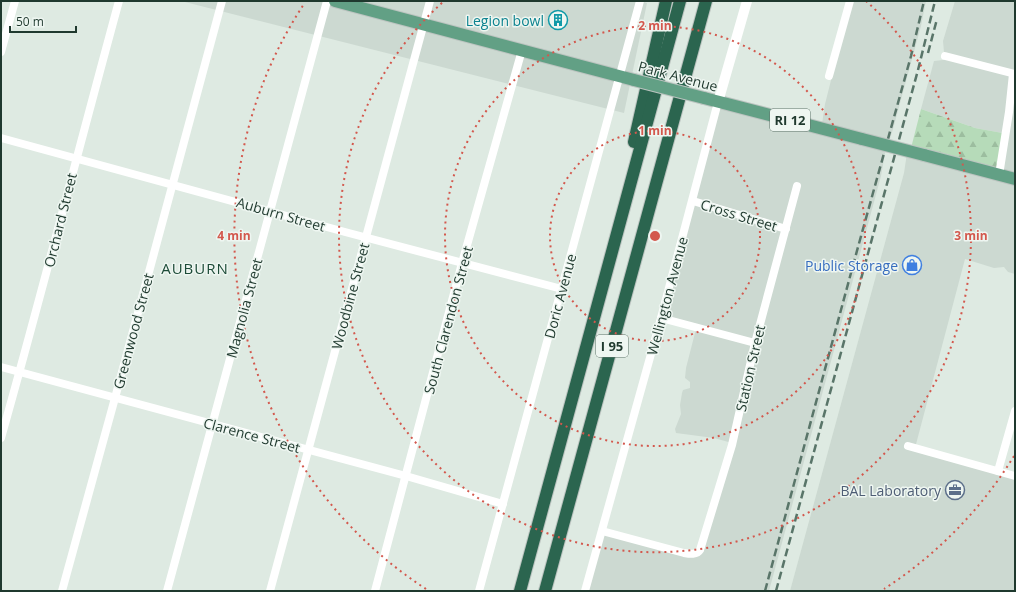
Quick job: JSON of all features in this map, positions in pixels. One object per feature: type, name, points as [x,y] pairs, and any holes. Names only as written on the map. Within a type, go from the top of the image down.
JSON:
[{"type":"highway","points":[[598,303],[666,1]]},
{"type":"highway","name":"I 95","points":[[520,591],[680,1]]},
{"type":"highway","name":"I 95","points":[[545,591],[706,1]]},
{"type":"main road","name":"Park Avenue","points":[[335,1],[1015,179]]},
{"type":"street","points":[[1,52],[15,1]]},
{"type":"street","name":"Orchard Street","points":[[1,438],[119,1]]},
{"type":"street","name":"Greenwood Street","points":[[62,591],[116,398],[222,1]]},
{"type":"street","name":"Magnolia Street","points":[[167,591],[211,424],[241,320],[327,1]]},
{"type":"street","name":"Woodbine Street","points":[[270,591],[402,109],[430,1]]},
{"type":"street","name":"Doric Avenue","points":[[479,591],[640,1]]},
{"type":"street","name":"Wellington Avenue","points":[[585,591],[693,201],[746,1]]},
{"type":"street","points":[[829,76],[850,1]]},
{"type":"street","name":"South Clarendon Street","points":[[375,591],[462,263],[522,50]]},
{"type":"street","points":[[945,56],[1014,74],[999,175]]},
{"type":"street","name":"Auburn Street","points":[[1,138],[366,238],[562,289]]},
{"type":"street","name":"Station Street","points":[[602,530],[684,553],[694,553],[700,550],[732,445],[755,343],[797,186]]},
{"type":"street","name":"Cross Street","points":[[693,201],[786,229]]},
{"type":"street","points":[[661,318],[755,343]]},
{"type":"street","name":"Clarence Street","points":[[1,367],[406,476],[503,504]]},
{"type":"street","points":[[998,471],[1015,411]]},
{"type":"street","points":[[908,446],[1015,476]]},
{"type":"shaded area","points":[[181,1],[640,1],[647,3],[624,113]]},
{"type":"shaded area","points":[[851,1],[926,1],[921,26],[893,129],[886,148],[881,176],[769,591],[585,591],[601,534],[685,552],[697,551],[732,443],[714,438],[676,433],[675,429],[681,414],[680,405],[682,393],[683,390],[690,388],[690,382],[685,378],[686,368],[696,329],[662,318],[719,102],[822,124],[825,104]]},
{"type":"shaded area","points":[[955,1],[1015,1],[1015,274],[1008,272],[1004,267],[994,268],[965,259],[915,448],[1015,477],[1015,591],[790,591],[904,173],[907,153],[1008,134],[975,128],[921,109],[934,61],[952,59],[944,52],[943,41]]},
{"type":"green space","points":[[921,109],[975,128],[1008,134],[1002,176],[910,152]]},
{"type":"railway","points":[[765,591],[911,56],[924,1]]},
{"type":"railway","points":[[776,591],[918,70],[935,1]]},
{"type":"railway","points":[[928,53],[937,19]]},
{"type":"place","name":"Legion bowl","points":[[558,20]]},
{"type":"place","name":"Public Storage","points":[[912,265]]},
{"type":"place","name":"BAL Laboratory","points":[[955,490]]},
{"type":"district","name":"AUBURN","points":[[195,268]]}]
